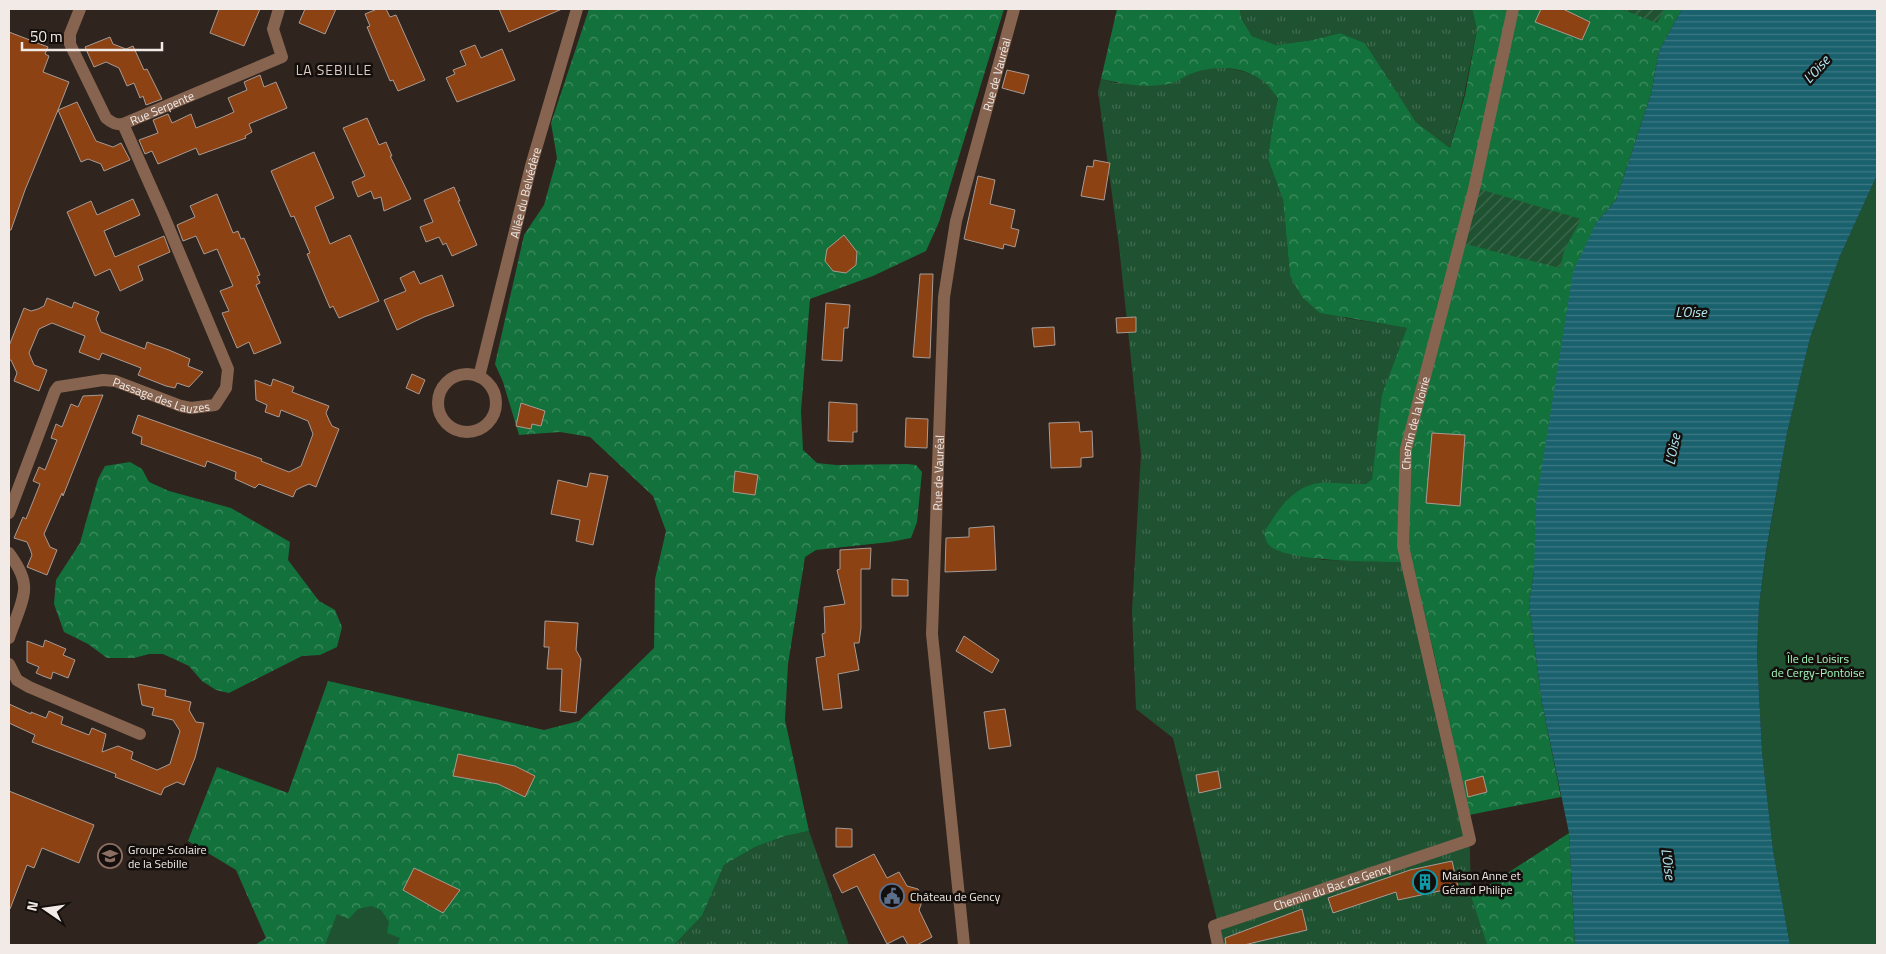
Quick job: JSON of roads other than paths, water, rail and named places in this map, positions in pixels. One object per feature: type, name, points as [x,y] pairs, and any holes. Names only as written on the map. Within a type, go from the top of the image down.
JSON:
[{"type":"street","name":"Rue Serpente","points":[[80,9],[70,34],[70,44],[106,118],[111,123],[123,124],[282,56],[273,29],[279,9]]},
{"type":"street","name":"Allée du Belvédère","points":[[479,377],[531,166],[577,9]]},
{"type":"street","name":"Rue de Vauréal","points":[[964,945],[932,634],[944,296],[956,221],[1014,9]]},
{"type":"street","name":"Chemin de la Voirie","points":[[1470,840],[1403,546],[1406,449],[1474,189],[1513,9]]},
{"type":"street","name":"Passage des Lauzes","points":[[9,513],[58,387],[103,380],[115,381],[191,408],[215,405],[226,388],[228,369],[123,124]]},
{"type":"street","points":[[470,374],[479,377],[494,392],[496,408],[489,422],[476,431],[459,431],[451,427],[444,420],[440,412],[438,402],[440,393],[452,379],[461,375],[470,374]]},
{"type":"street","points":[[9,553],[21,573],[24,589],[9,638]]},
{"type":"street","points":[[9,664],[17,680],[29,687],[140,734]]},
{"type":"street","name":"Chemin du Bac de Gency","points":[[1218,945],[1214,926],[1470,840]]},
{"type":"water","name":"L’Oise","points":[[1682,9],[1877,9],[1877,175],[1840,256],[1810,338],[1787,433],[1766,551],[1759,606],[1757,654],[1762,752],[1773,850],[1790,945],[1575,945],[1569,833],[1542,703],[1529,604],[1534,572],[1536,503],[1573,272],[1596,223],[1616,200],[1651,94],[1659,51]]},
{"type":"place","name":"Groupe Scolaire de la Sebille","points":[[110,856]]},
{"type":"place","name":"Maison Anne et Gérard Philipe","points":[[1425,882]]},
{"type":"place","name":"Château de Gency","points":[[892,896]]},
{"type":"district","name":"LA SEBILLE","points":[[334,69]]},
{"type":"water label","name":"L'Oise","points":[[1816,69]]},
{"type":"water label","name":"L'Oise","points":[[1672,449]]},
{"type":"water label","name":"L'Oise","points":[[1669,864]]},
{"type":"park label","name":"Île de Loisirs de Cergy-Pontoise","points":[[1818,665]]}]
